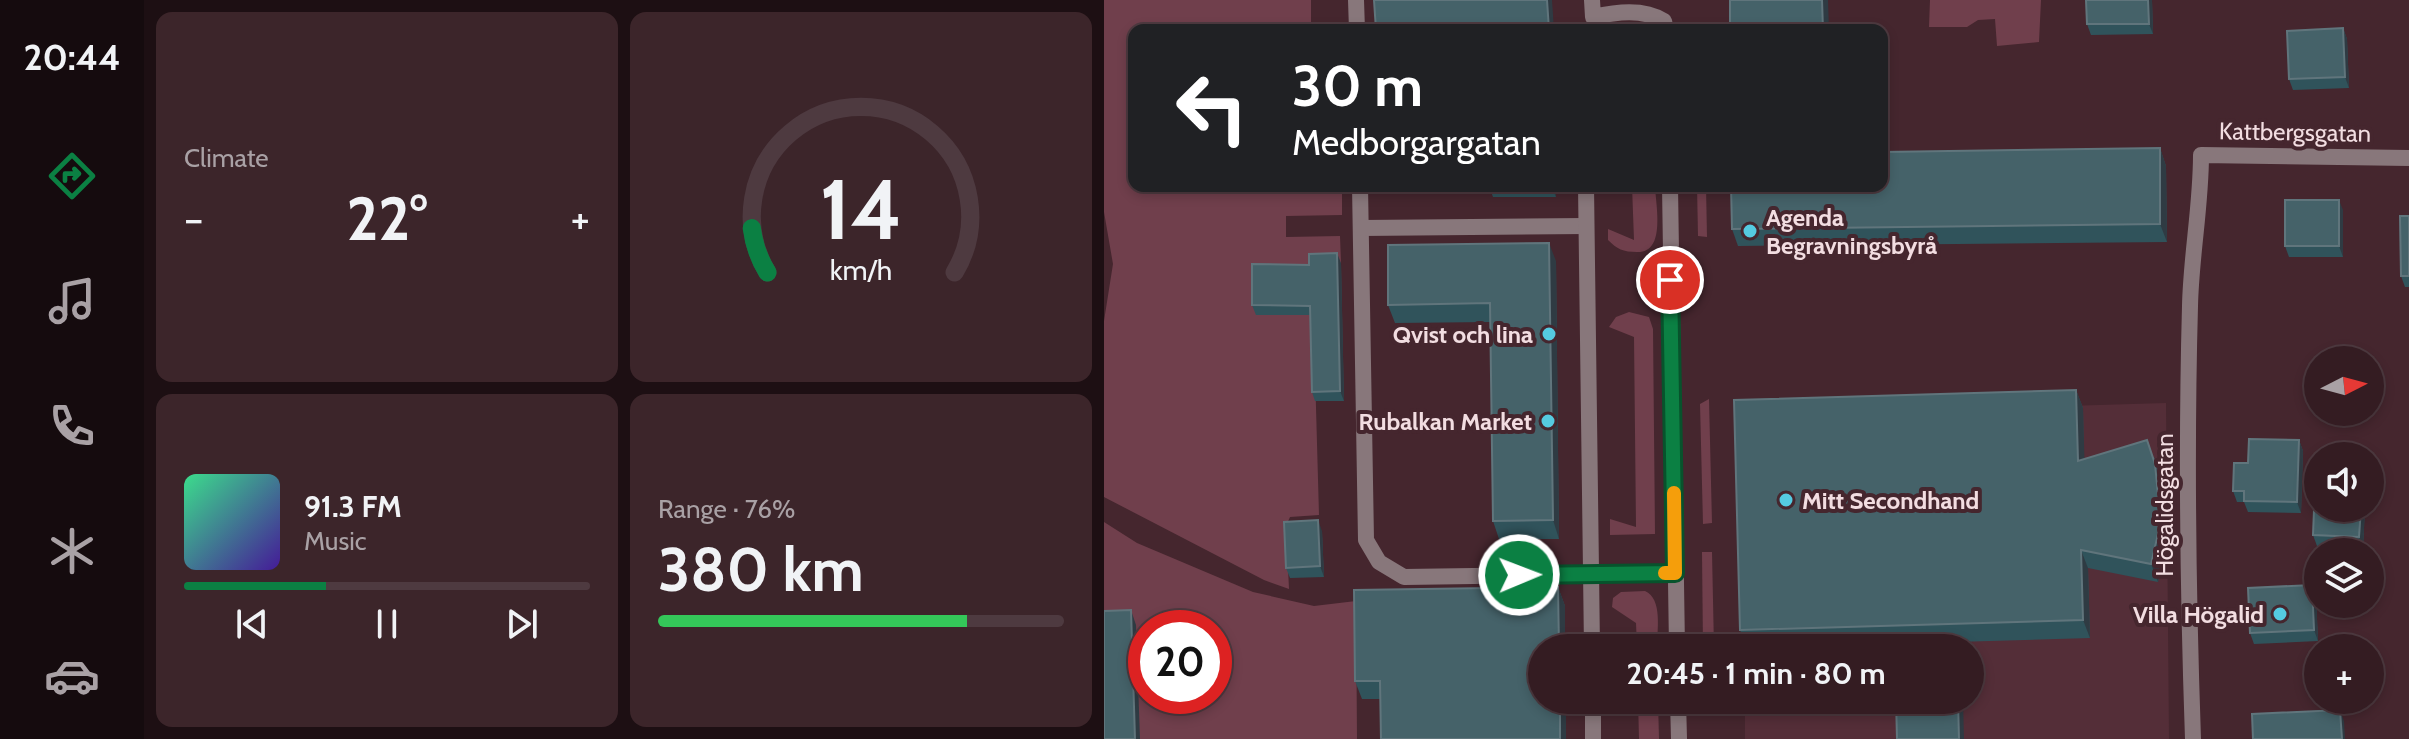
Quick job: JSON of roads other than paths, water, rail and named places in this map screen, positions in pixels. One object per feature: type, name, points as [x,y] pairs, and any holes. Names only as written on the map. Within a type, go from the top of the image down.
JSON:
[{"type":"street","points":[[1356,0],[1357,24]]},
{"type":"street","points":[[1590,24],[1592,0]]},
{"type":"street","points":[[1590,24],[1612,13],[1651,13],[1665,24]]},
{"type":"street","name":"Kattbergsgatan","points":[[2191,271],[2201,188],[2201,155],[2409,158]]},
{"type":"street","points":[[1360,192],[1366,540],[1379,562],[1404,577],[1675,573]]},
{"type":"street","points":[[1586,192],[1592,634]]},
{"type":"street","points":[[1670,192],[1677,634]]},
{"type":"street","points":[[1361,228],[1586,226]]},
{"type":"street","name":"Högalidsgatan","points":[[2191,271],[2187,575],[2193,739]]},
{"type":"street","points":[[1593,714],[1593,739]]},
{"type":"street","points":[[1678,714],[1679,739]]},
{"type":"place","name":"Agenda Begravningsbyrå","points":[[1750,231]]},
{"type":"place","name":"Qvist och lina","points":[[1549,334]]},
{"type":"place","name":"Rubalkan Market","points":[[1548,421]]},
{"type":"place","name":"Mitt Secondhand","points":[[1786,500]]},
{"type":"place","name":"Villa Högalid","points":[[2280,614]]}]
